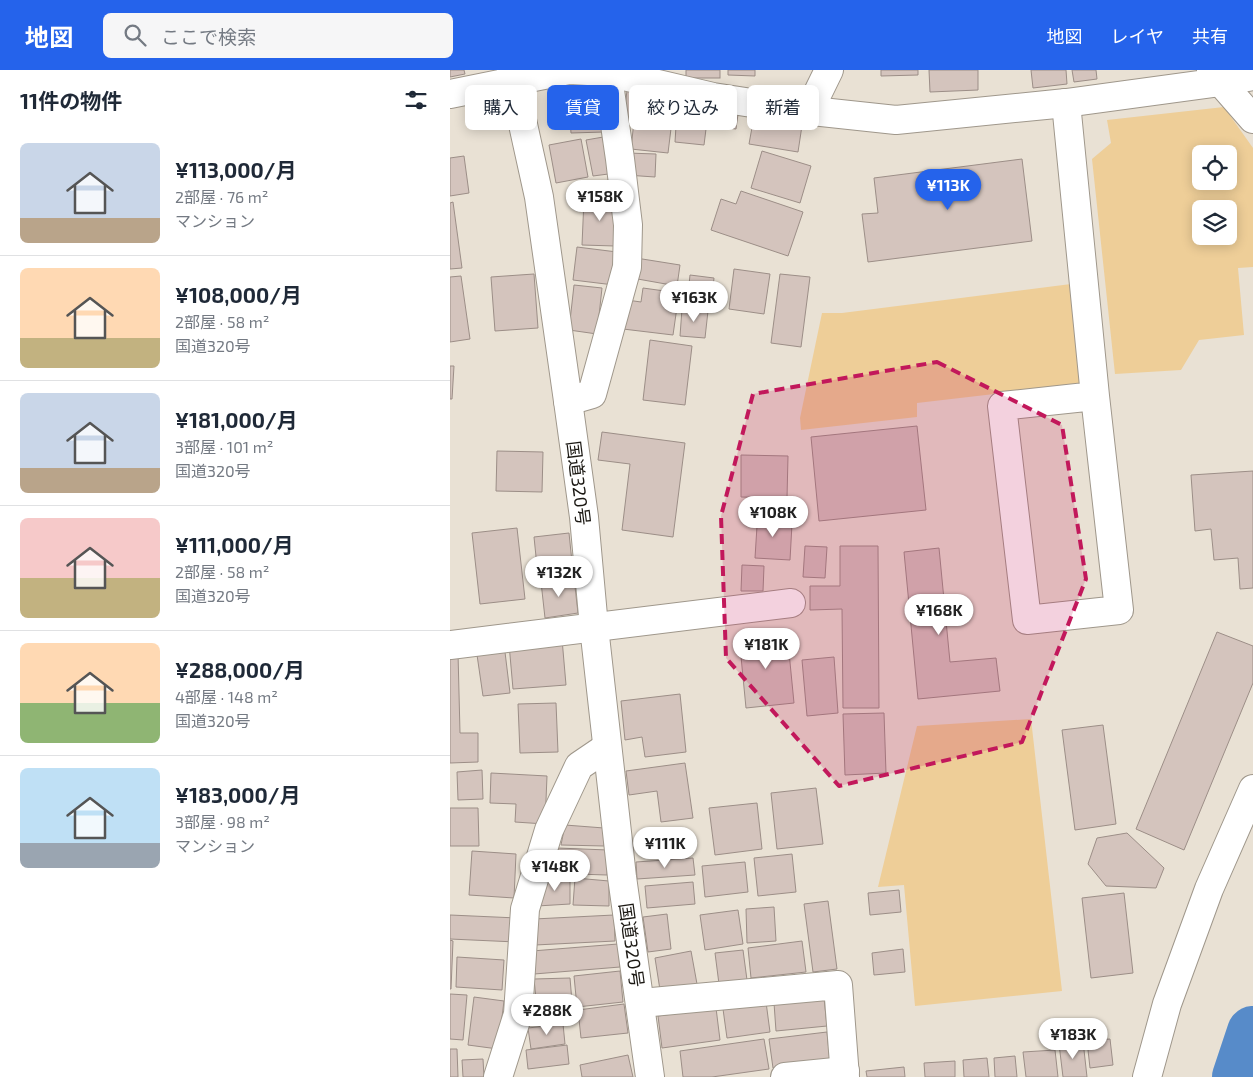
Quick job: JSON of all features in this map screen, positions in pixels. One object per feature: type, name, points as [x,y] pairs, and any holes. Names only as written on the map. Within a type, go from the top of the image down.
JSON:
[{"type":"street","points":[[450,94],[512,75],[569,70],[607,71],[713,97],[747,102]]},
{"type":"street","points":[[819,89],[828,70]]},
{"type":"street","points":[[568,401],[592,394],[627,267],[628,225],[607,71]]},
{"type":"street","name":"国道320号","points":[[512,75],[538,197],[584,517],[594,627],[622,877],[650,1077]]},
{"type":"street","points":[[819,112],[896,120],[1066,103],[1231,77],[1253,119]]},
{"type":"street","points":[[1066,103],[1095,396],[1119,610],[1027,620],[1002,406],[1095,396]]},
{"type":"street","points":[[450,645],[791,603]]},
{"type":"street","points":[[498,1077],[518,1014],[525,910],[549,830],[579,766],[607,747]]},
{"type":"street","points":[[1147,1077],[1167,1004],[1209,889],[1253,790]]},
{"type":"street","points":[[641,1003],[838,985],[845,1074],[785,1077]]},
{"type":"highlighted area","points":[[937,362],[1062,425],[1086,579],[1022,742],[839,786],[726,658],[721,516],[753,394]]},
{"type":"shaded area","points":[[1224,107],[1253,148],[1253,267],[1238,268],[1244,335],[1199,340],[1181,370],[1115,374],[1092,159],[1111,143],[1107,120]]},
{"type":"shaded area","points":[[1071,284],[1080,384],[917,403],[917,417],[801,430],[800,418],[822,313],[842,313]]},
{"type":"shaded area","points":[[1031,719],[1062,991],[915,1006],[904,885],[878,887],[917,726]]},
{"type":"building","points":[[450,70],[464,70],[465,74],[450,77]]},
{"type":"building","points":[[686,70],[720,70],[720,78],[686,78]]},
{"type":"building","points":[[728,70],[755,70],[755,76],[728,75]]},
{"type":"building","points":[[881,70],[918,70],[918,75],[881,76]]},
{"type":"building","points":[[929,70],[978,70],[978,90],[930,92]]},
{"type":"building","points":[[1031,70],[1066,70],[1067,84],[1033,88]]},
{"type":"building","points":[[1072,70],[1096,70],[1097,79],[1074,82]]},
{"type":"building","points":[[627,91],[629,91],[629,121],[623,120]]},
{"type":"building","points":[[571,130],[604,130],[604,132],[571,133]]},
{"type":"building","points":[[633,130],[671,130],[668,153],[631,149]]},
{"type":"building","points":[[676,130],[706,130],[704,145],[675,142]]},
{"type":"building","points":[[752,130],[801,130],[798,152],[749,144]]},
{"type":"building","points":[[609,136],[616,173],[593,176],[586,140]]},
{"type":"building","points":[[581,139],[588,177],[556,183],[549,145]]},
{"type":"building","points":[[762,151],[811,166],[800,203],[751,188]]},
{"type":"building","points":[[627,153],[656,154],[655,177],[626,175]]},
{"type":"building","points":[[464,156],[469,193],[450,196],[450,158]]},
{"type":"building","points":[[1022,159],[1032,241],[868,262],[862,214],[878,213],[874,178]]},
{"type":"building","points":[[741,191],[803,212],[788,256],[711,230],[721,199],[736,204]]},
{"type":"building","points":[[584,199],[618,200],[615,246],[582,245]]},
{"type":"building","points":[[453,202],[462,268],[450,269],[450,203]]},
{"type":"building","points":[[577,247],[617,252],[614,285],[573,280]]},
{"type":"building","points":[[636,258],[680,265],[677,286],[632,278]]},
{"type":"building","points":[[734,269],[770,274],[764,314],[729,309]]},
{"type":"building","points":[[534,274],[538,328],[495,331],[491,277]]},
{"type":"building","points":[[780,274],[810,277],[801,347],[771,343]]},
{"type":"building","points":[[690,275],[714,278],[711,307],[687,304]]},
{"type":"building","points":[[461,276],[470,339],[450,342],[450,277]]},
{"type":"building","points":[[574,285],[602,288],[597,334],[569,330]]},
{"type":"building","points":[[643,288],[679,293],[673,335],[623,329],[627,300],[641,302]]},
{"type":"building","points":[[682,309],[708,311],[705,338],[680,336]]},
{"type":"building","points":[[650,340],[692,346],[685,405],[643,400]]},
{"type":"building","points":[[450,366],[454,366],[452,399],[450,399]]},
{"type":"building","points":[[917,426],[926,510],[819,521],[811,437]]},
{"type":"building","points":[[602,432],[685,443],[673,537],[622,530],[630,464],[598,460]]},
{"type":"building","points":[[497,451],[543,452],[542,492],[496,491]]},
{"type":"building","points":[[741,455],[788,456],[787,498],[741,497]]},
{"type":"building","points":[[1253,471],[1253,588],[1240,589],[1238,558],[1214,560],[1211,529],[1195,531],[1191,475]]},
{"type":"building","points":[[758,510],[775,511],[774,523],[792,524],[790,560],[755,558]]},
{"type":"building","points":[[517,528],[525,599],[480,604],[472,533]]},
{"type":"building","points":[[569,533],[573,572],[538,576],[534,537]]},
{"type":"building","points":[[805,546],[827,547],[825,578],[803,577]]},
{"type":"building","points":[[840,546],[878,546],[879,708],[843,708],[842,609],[810,610],[810,586],[840,586]]},
{"type":"building","points":[[939,548],[950,662],[996,658],[1000,691],[918,699],[904,552]]},
{"type":"building","points":[[742,565],[764,566],[763,591],[741,591]]},
{"type":"building","points":[[574,578],[578,613],[545,618],[541,582]]},
{"type":"building","points":[[787,632],[794,703],[746,708],[739,636]]},
{"type":"building","points":[[1217,632],[1253,646],[1253,683],[1184,850],[1136,829]]},
{"type":"building","points":[[562,639],[566,685],[513,689],[509,644]]},
{"type":"building","points":[[504,644],[510,693],[483,696],[476,648]]},
{"type":"building","points":[[450,653],[458,653],[460,733],[478,733],[478,762],[450,763]]},
{"type":"building","points":[[834,657],[838,713],[807,716],[802,660]]},
{"type":"building","points":[[680,694],[686,752],[645,757],[642,737],[625,740],[621,701]]},
{"type":"building","points":[[556,703],[558,752],[520,753],[518,704]]},
{"type":"building","points":[[884,713],[886,773],[845,775],[843,714]]},
{"type":"building","points":[[1103,725],[1116,824],[1075,830],[1062,730]]},
{"type":"building","points":[[685,763],[693,818],[661,822],[657,791],[629,795],[626,771]]},
{"type":"building","points":[[482,770],[483,799],[458,800],[457,772]]},
{"type":"building","points":[[491,773],[547,776],[545,824],[515,822],[516,804],[490,803]]},
{"type":"building","points":[[816,788],[823,844],[777,849],[771,793]]},
{"type":"building","points":[[757,803],[762,849],[715,855],[709,808]]},
{"type":"building","points":[[450,808],[478,808],[479,846],[450,846]]},
{"type":"building","points":[[565,825],[604,828],[604,846],[561,845]]},
{"type":"building","points":[[1127,833],[1164,868],[1156,888],[1106,886],[1088,864],[1097,838]]},
{"type":"building","points":[[557,848],[608,850],[607,875],[545,873]]},
{"type":"building","points":[[472,851],[516,854],[514,898],[469,895]]},
{"type":"building","points":[[792,854],[796,892],[758,896],[754,858]]},
{"type":"building","points":[[693,858],[695,875],[637,879],[636,862]]},
{"type":"building","points":[[745,862],[748,892],[705,897],[702,866]]},
{"type":"building","points":[[546,877],[570,878],[570,904],[537,906]]},
{"type":"building","points":[[575,878],[609,881],[609,906],[573,905]]},
{"type":"building","points":[[693,882],[695,904],[647,908],[645,886]]},
{"type":"building","points":[[899,890],[901,912],[870,915],[868,893]]},
{"type":"building","points":[[1124,893],[1133,973],[1091,978],[1082,898]]},
{"type":"building","points":[[828,901],[837,969],[813,972],[804,904]]},
{"type":"building","points":[[774,907],[776,941],[747,943],[746,909]]},
{"type":"building","points":[[738,910],[743,944],[705,950],[700,915]]},
{"type":"building","points":[[667,914],[671,949],[648,952],[643,917]]},
{"type":"building","points":[[450,915],[517,918],[516,942],[450,939]]},
{"type":"building","points":[[614,915],[615,941],[535,945],[534,919]]},
{"type":"building","points":[[450,940],[453,941],[451,989],[450,989]]},
{"type":"building","points":[[802,941],[806,972],[751,978],[748,948]]},
{"type":"building","points":[[618,944],[620,967],[534,974],[532,951]]},
{"type":"building","points":[[903,949],[905,972],[874,975],[872,953]]},
{"type":"building","points":[[743,950],[747,980],[719,984],[715,953]]},
{"type":"building","points":[[691,951],[697,984],[660,990],[655,958]]},
{"type":"building","points":[[457,957],[504,960],[502,990],[456,987]]},
{"type":"building","points":[[620,971],[623,1002],[577,1007],[574,976]]},
{"type":"building","points":[[570,978],[573,1014],[538,1017],[534,979]]},
{"type":"building","points":[[450,994],[467,995],[463,1040],[450,1039]]},
{"type":"building","points":[[474,997],[504,1001],[498,1049],[468,1045]]},
{"type":"building","points":[[824,998],[827,1026],[776,1031],[774,1003]]},
{"type":"building","points":[[766,1002],[770,1032],[727,1038],[723,1009]]},
{"type":"building","points":[[624,1004],[628,1033],[581,1038],[578,1010]]},
{"type":"building","points":[[716,1008],[720,1040],[662,1048],[658,1016]]},
{"type":"building","points":[[563,1024],[565,1044],[531,1049],[528,1028]]},
{"type":"building","points":[[827,1032],[830,1061],[773,1068],[769,1039]]},
{"type":"building","points":[[764,1039],[769,1069],[712,1077],[683,1077],[680,1051]]},
{"type":"building","points":[[1110,1039],[1113,1065],[1090,1068],[1087,1041]]},
{"type":"building","points":[[1083,1041],[1087,1077],[1063,1077],[1059,1044]]},
{"type":"building","points":[[567,1045],[569,1064],[528,1069],[526,1050]]},
{"type":"building","points":[[450,1049],[457,1049],[458,1077],[450,1077]]},
{"type":"building","points":[[1055,1050],[1058,1077],[1026,1077],[1023,1052]]},
{"type":"building","points":[[628,1055],[633,1077],[582,1077],[580,1065]]},
{"type":"building","points":[[1015,1056],[1017,1077],[995,1077],[994,1058]]},
{"type":"building","points":[[987,1058],[989,1077],[964,1077],[963,1060]]},
{"type":"building","points":[[483,1059],[484,1077],[463,1077],[462,1060]]},
{"type":"building","points":[[955,1061],[955,1077],[925,1077],[924,1063]]},
{"type":"building","points":[[904,1067],[905,1077],[867,1077],[866,1071]]},
{"type":"waterway","points":[[1238,1077],[1253,1032]]}]
